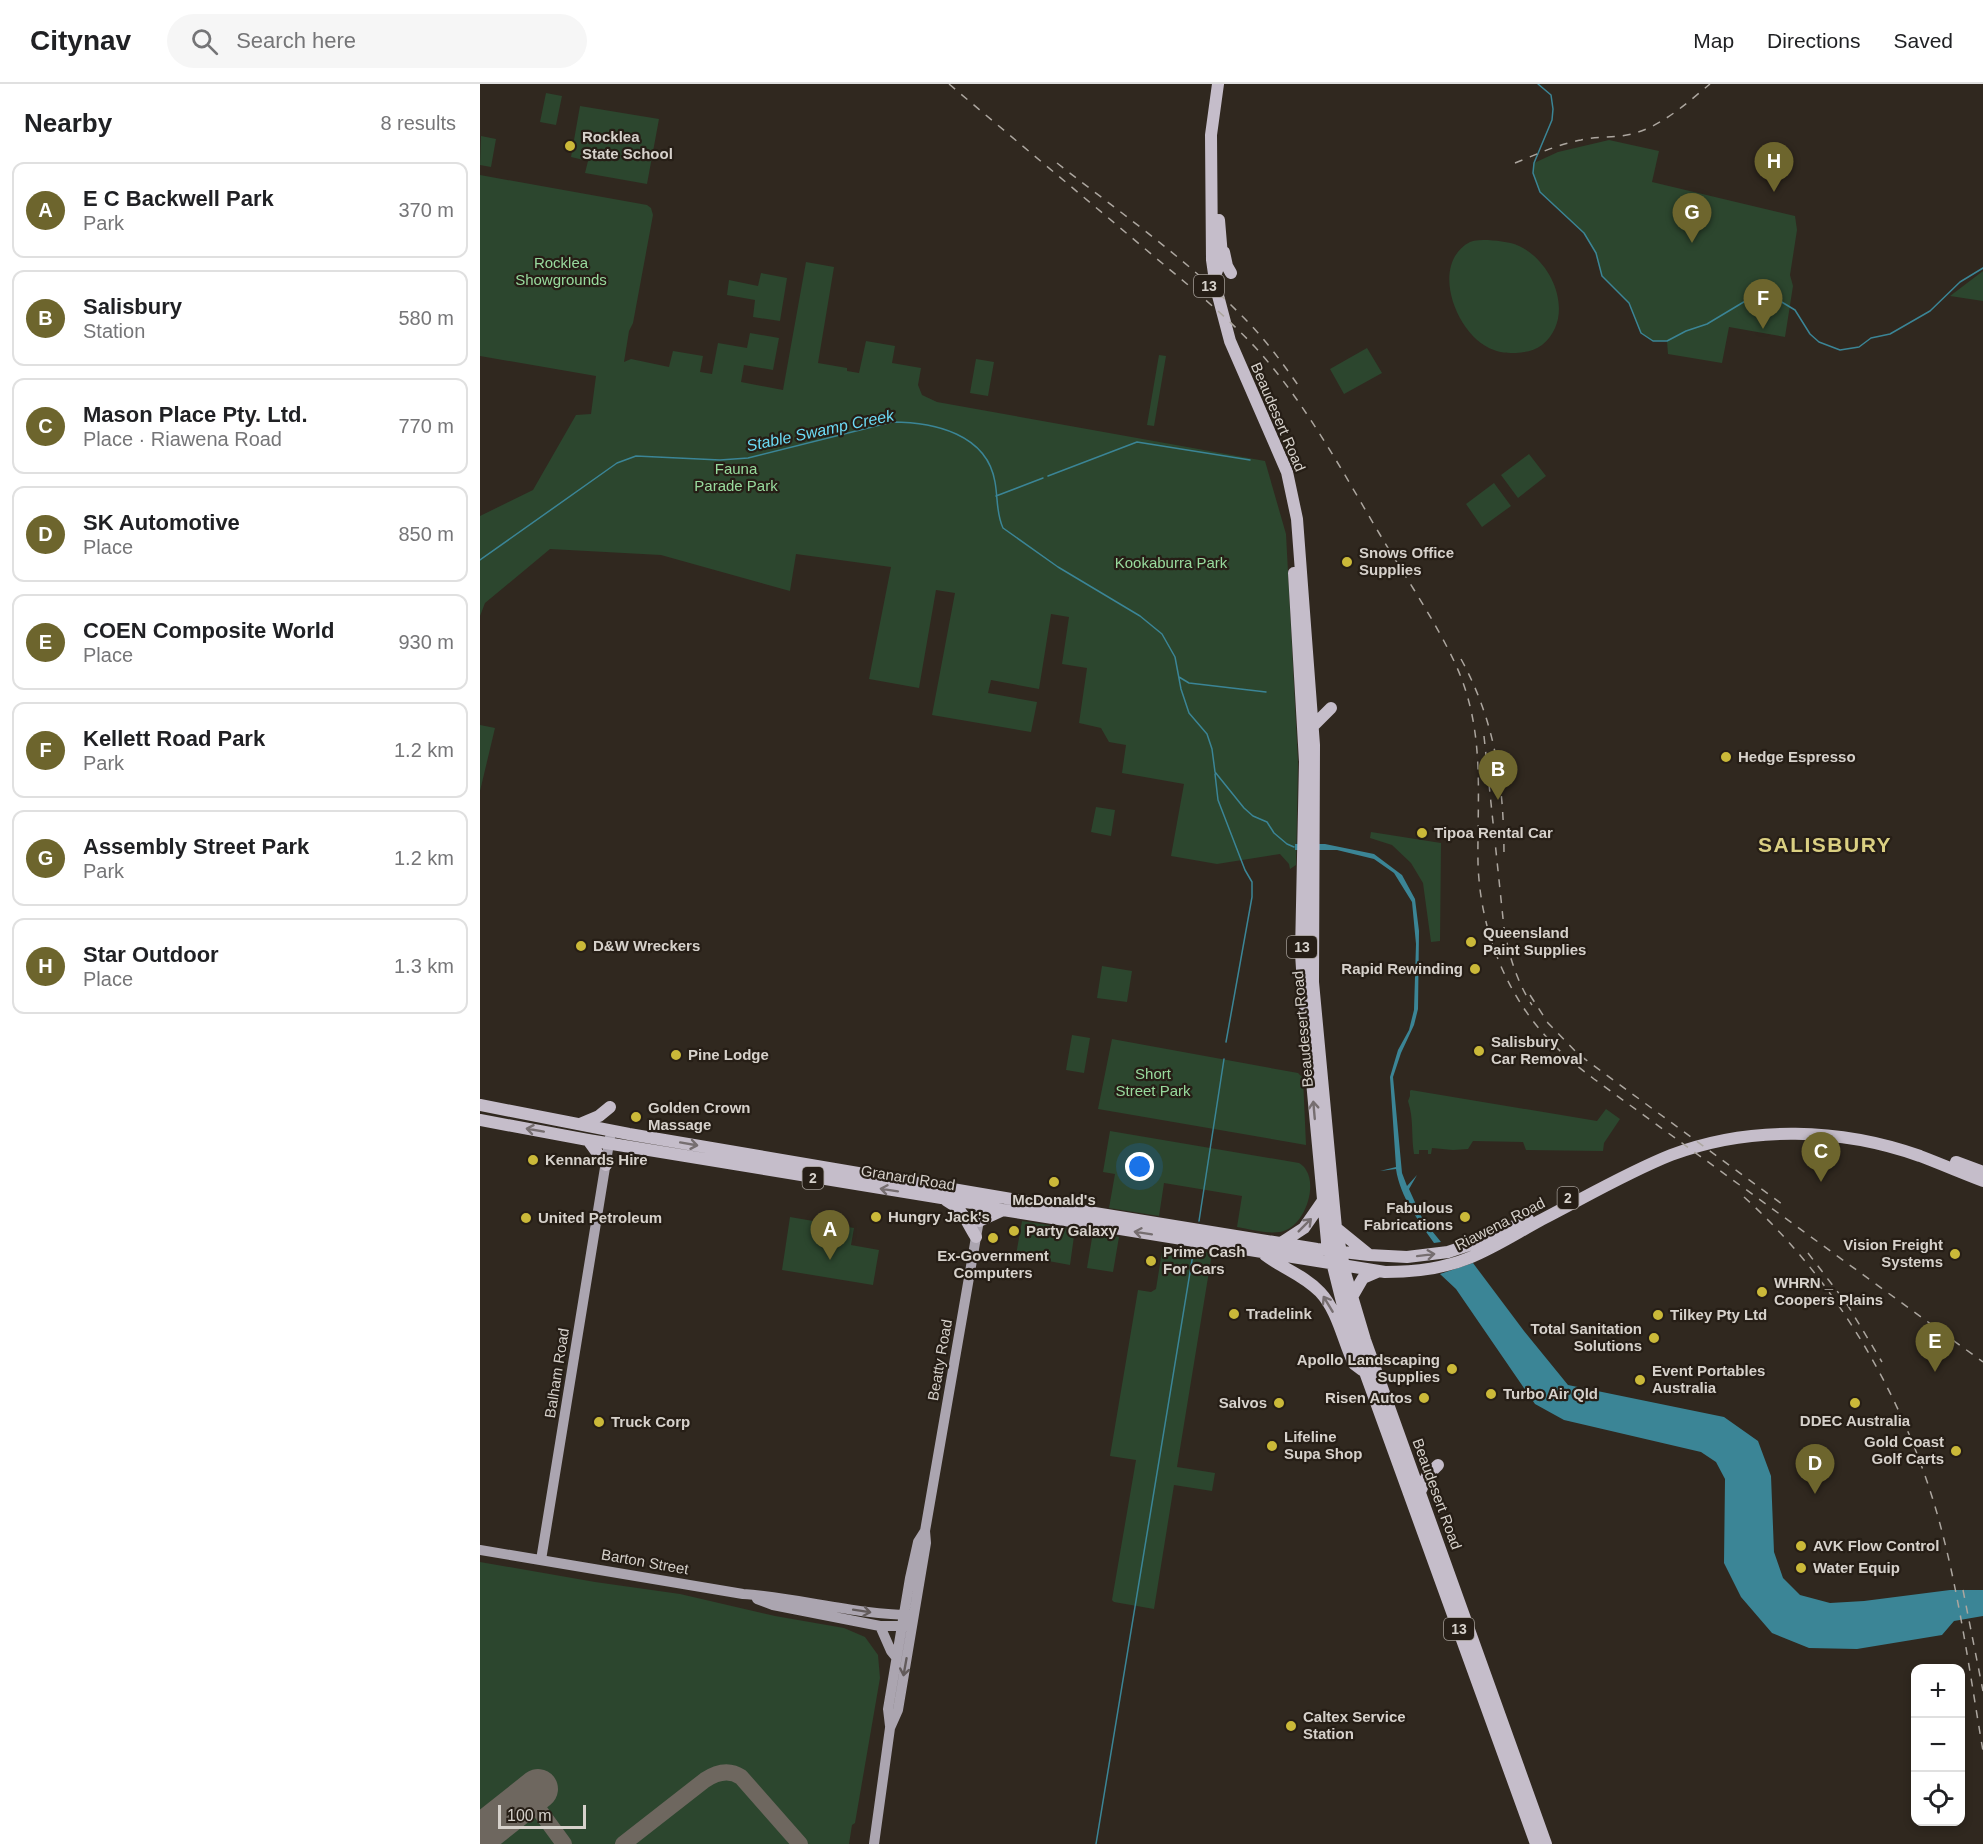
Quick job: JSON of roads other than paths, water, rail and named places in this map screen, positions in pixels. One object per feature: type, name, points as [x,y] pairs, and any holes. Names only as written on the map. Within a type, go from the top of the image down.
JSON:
[{"type":"highway","name":"Beaudesert Road","points":[[1211,84],[1206,108],[1204,140],[1204,235],[1210,289],[1224,342],[1284,473],[1292,525],[1309,834]]},
{"type":"highway","name":"Beaudesert Road","points":[[1218,84],[1211,135],[1212,260],[1216,288],[1230,342],[1284,473],[1298,519],[1313,726],[1308,862],[1301,953],[1322,1202],[1335,1251],[1344,1310],[1536,1844]]},
{"type":"highway","points":[[1219,198],[1216,202],[1215,276],[1221,264],[1222,249],[1219,228],[1219,198],[1218,117],[1225,84]]},
{"type":"highway","points":[[1222,249],[1231,273]]},
{"type":"highway","points":[[1313,726],[1330,708]]},
{"type":"highway","name":"Beaudesert Road","points":[[1308,862],[1312,982],[1336,1228],[1335,1251]]},
{"type":"highway","name":"Granard Road","points":[[480,1105],[579,1125],[610,1137],[946,1200],[982,1199],[1002,1210],[1337,1265]]},
{"type":"highway","points":[[579,1125],[599,1116],[610,1107]]},
{"type":"highway","name":"Granard Road","points":[[481,1120],[588,1140],[610,1137],[982,1199],[1335,1251]]},
{"type":"highway","name":"Riawena Road","points":[[1335,1251],[1395,1257],[1422,1256],[1470,1246],[1657,1157],[1733,1131],[1763,1127],[1837,1130],[1899,1143],[1983,1172]]},
{"type":"highway","name":"Riawena Road","points":[[1709,1139],[1780,1134],[1842,1138],[1909,1153],[1983,1181]]},
{"type":"highway","points":[[588,1140],[606,1165]]},
{"type":"highway","name":"Riawena Road","points":[[1337,1265],[1378,1272],[1404,1272],[1443,1267],[1468,1259],[1657,1157]]},
{"type":"highway","points":[[946,1200],[960,1210],[976,1237]]},
{"type":"highway","points":[[1281,1243],[1304,1228],[1322,1202]]},
{"type":"highway","points":[[979,1221],[1002,1210]]},
{"type":"highway","points":[[1336,1228],[1369,1255]]},
{"type":"highway","points":[[1263,1253],[1320,1292],[1332,1310],[1354,1364],[1365,1372]]},
{"type":"highway","name":"Beaudesert Road","points":[[1337,1265],[1352,1297],[1365,1340],[1546,1844]]},
{"type":"highway","points":[[1352,1297],[1363,1278],[1378,1272]]},
{"type":"highway","points":[[1420,1492],[1427,1476],[1438,1466]]},
{"type":"main road","name":"Balham Road","points":[[541,1560],[610,1137]]},
{"type":"main road","name":"Beatty Road","points":[[891,1728],[888,1710],[896,1657],[908,1620],[926,1543],[925,1531],[982,1199]]},
{"type":"main road","points":[[480,1550],[541,1560]]},
{"type":"main road","name":"Barton Street","points":[[541,1560],[743,1594],[774,1596],[885,1614],[908,1620]]},
{"type":"main road","name":"Barton Street","points":[[743,1594],[773,1605],[880,1626],[908,1620]]},
{"type":"main road","name":"Beatty Road","points":[[874,1844],[891,1728],[898,1710],[908,1620]]},
{"type":"main road","points":[[880,1626],[896,1657]]},
{"type":"water","points":[[1295,844],[1325,844],[1374,854],[1402,875],[1415,899],[1419,931],[1418,1009],[1393,1077],[1402,1173],[1407,1186],[1417,1175],[1409,1189],[1423,1220],[1441,1242],[1434,1243],[1416,1217],[1406,1199],[1396,1169],[1380,1171],[1396,1167],[1390,1077],[1398,1050],[1409,1030],[1414,1010],[1416,944],[1412,902],[1394,873],[1374,859],[1337,850],[1295,850]]},
{"type":"water","points":[[1473,1263],[1568,1385],[1724,1417],[1758,1441],[1771,1476],[1774,1552],[1783,1578],[1800,1595],[1830,1603],[1950,1590],[1983,1590],[1983,1616],[1954,1621],[1942,1635],[1857,1649],[1809,1648],[1772,1633],[1741,1597],[1724,1563],[1725,1479],[1716,1462],[1701,1452],[1564,1420],[1535,1404],[1456,1289],[1440,1274]]},
{"type":"waterway","points":[[1538,84],[1551,95],[1553,109],[1552,120],[1534,163],[1533,173],[1540,192],[1584,233],[1596,253],[1602,276],[1629,303],[1641,333],[1653,341],[1667,341],[1707,324],[1747,300],[1763,297],[1780,301],[1795,310],[1810,334],[1819,342],[1840,350],[1859,347],[1871,338],[1890,334],[1930,311],[1960,282],[1983,268]]},
{"type":"waterway","name":"Stable Swamp Creek","points":[[480,560],[617,463],[636,456],[720,460],[748,458],[892,422],[941,428],[970,442],[981,452],[990,466],[1003,528],[1058,567],[1140,616],[1162,634],[1175,657],[1181,689],[1189,713],[1207,734],[1212,749],[1215,772],[1244,808],[1253,816],[1267,822],[1274,833],[1294,847]]},
{"type":"waterway","points":[[1048,476],[1137,442],[1250,460]]},
{"type":"waterway","points":[[996,496],[1043,478]]},
{"type":"waterway","points":[[1179,677],[1189,683],[1266,692]]},
{"type":"waterway","points":[[1215,774],[1218,800],[1245,870],[1252,882],[1252,897],[1226,1042]]},
{"type":"waterway","points":[[1199,1221],[1224,1059]]},
{"type":"waterway","points":[[1096,1844],[1194,1248]]},
{"type":"railway","points":[[949,84],[1229,321],[1273,368],[1322,437],[1437,628],[1464,686],[1471,711],[1478,761],[1478,863],[1484,914],[1499,963],[1510,986],[1523,1008],[1539,1028],[1575,1064],[1594,1079],[1983,1362]]},
{"type":"railway","points":[[1515,163],[1573,142],[1632,134],[1643,130],[1674,113],[1710,84]]},
{"type":"railway","points":[[1057,163],[1150,235],[1218,292],[1264,340],[1300,388]]},
{"type":"railway","points":[[1461,659],[1482,707],[1496,756],[1500,780],[1504,858]]},
{"type":"railway","points":[[1484,736],[1504,928],[1514,968],[1532,1005]]},
{"type":"railway","points":[[1530,995],[1548,1023],[1578,1054],[1782,1204]]},
{"type":"railway","points":[[1744,1197],[1778,1230],[1839,1306],[1865,1347],[1909,1433],[1926,1478],[1947,1552],[1983,1751]]},
{"type":"railway","points":[[1808,1253],[1847,1304],[1882,1362]]},
{"type":"railway","points":[[1963,1590],[1983,1691]]},
{"type":"place","name":"Rocklea State School","points":[[570,146]]},
{"type":"place","name":"Star Outdoor","points":[[1774,192]]},
{"type":"place","name":"Assembly Street Park","points":[[1692,243]]},
{"type":"place","name":"Kellett Road Park","points":[[1763,329]]},
{"type":"place","name":"Snows Office Supplies","points":[[1347,562]]},
{"type":"place","name":"Hedge Espresso","points":[[1726,757]]},
{"type":"place","name":"Salisbury","points":[[1498,800]]},
{"type":"place","name":"Tipoa Rental Car","points":[[1422,833]]},
{"type":"place","name":"Queensland Paint Supplies","points":[[1471,942]]},
{"type":"place","name":"D&W Wreckers","points":[[581,946]]},
{"type":"place","name":"Rapid Rewinding","points":[[1475,969]]},
{"type":"place","name":"Salisbury Car Removal","points":[[1479,1051]]},
{"type":"place","name":"Pine Lodge","points":[[676,1055]]},
{"type":"place","name":"Golden Crown Massage","points":[[636,1117]]},
{"type":"place","name":"Kennards Hire","points":[[533,1160]]},
{"type":"place","name":"McDonald's","points":[[1054,1182]]},
{"type":"place","name":"Mason Place Pty. Ltd.","points":[[1821,1182]]},
{"type":"place","name":"Hungry Jack's","points":[[876,1217]]},
{"type":"place","name":"Fabulous Fabrications","points":[[1465,1217]]},
{"type":"place","name":"United Petroleum","points":[[526,1218]]},
{"type":"place","name":"Party Galaxy","points":[[1014,1231]]},
{"type":"place","name":"Ex-Government Computers","points":[[993,1238]]},
{"type":"place","name":"Vision Freight Systems","points":[[1955,1254]]},
{"type":"place","name":"E C Backwell Park","points":[[830,1260]]},
{"type":"place","name":"Prime Cash For Cars","points":[[1151,1261]]},
{"type":"place","name":"WHRN _ Coopers Plains","points":[[1762,1292]]},
{"type":"place","name":"Tradelink","points":[[1234,1314]]},
{"type":"place","name":"Tilkey Pty Ltd","points":[[1658,1315]]},
{"type":"place","name":"Total Sanitation Solutions","points":[[1654,1338]]},
{"type":"place","name":"Apollo Landscaping Supplies","points":[[1452,1369]]},
{"type":"place","name":"COEN Composite World","points":[[1935,1372]]},
{"type":"place","name":"Event Portables Australia","points":[[1640,1380]]},
{"type":"place","name":"Turbo Air Qld","points":[[1491,1394]]},
{"type":"place","name":"Risen Autos","points":[[1424,1398]]},
{"type":"place","name":"Salvos","points":[[1279,1403]]},
{"type":"place","name":"DDEC Australia","points":[[1855,1403]]},
{"type":"place","name":"Truck Corp","points":[[599,1422]]},
{"type":"place","name":"Lifeline Supa Shop","points":[[1272,1446]]},
{"type":"place","name":"Gold Coast Golf Carts","points":[[1956,1451]]},
{"type":"place","name":"SK Automotive","points":[[1815,1494]]},
{"type":"place","name":"AVK Flow Control","points":[[1801,1546]]},
{"type":"place","name":"Water Equip","points":[[1801,1568]]},
{"type":"place","name":"Caltex Service Station","points":[[1291,1726]]},
{"type":"district","name":"SALISBURY","points":[[1825,845]]},
{"type":"park label","name":"Rocklea Showgrounds","points":[[561,272]]},
{"type":"park label","name":"Fauna Parade Park","points":[[736,478]]},
{"type":"park label","name":"Kookaburra Park","points":[[1171,563]]},
{"type":"park label","name":"Short Street Park","points":[[1153,1082]]}]
